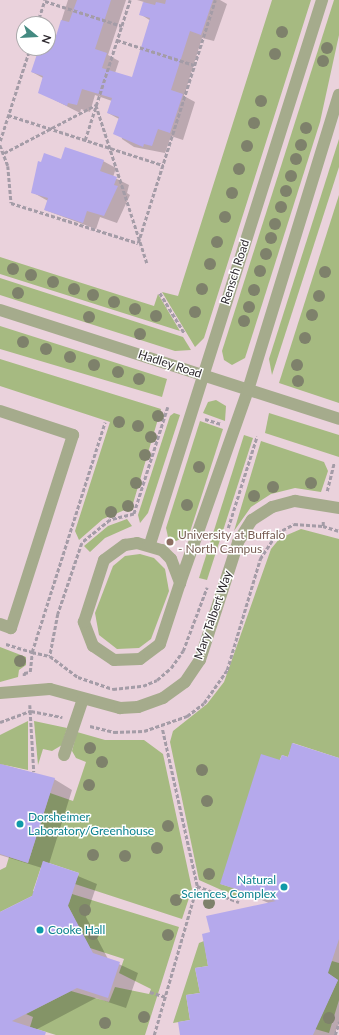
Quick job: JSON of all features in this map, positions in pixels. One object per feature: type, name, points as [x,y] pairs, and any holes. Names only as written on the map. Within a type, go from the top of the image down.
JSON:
[{"type":"street","name":"Rensch Road","points":[[150,544],[322,0]]},
{"type":"street","points":[[180,583],[171,559],[150,544],[125,545],[104,560],[84,622],[93,646],[103,655],[127,662],[151,653],[160,644],[248,390],[339,95]]},
{"type":"street","name":"Hadley Road","points":[[0,310],[339,419]]},
{"type":"street","points":[[0,411],[73,435],[11,628],[0,624]]},
{"type":"street","name":"Mary Talbert Way","points":[[0,693],[27,688],[50,689],[113,708],[138,707],[175,691],[200,660],[238,542],[252,520],[272,507],[295,501],[339,508]]},
{"type":"street","points":[[64,755],[83,699]]},
{"type":"path","points":[[85,140],[130,0]]},
{"type":"path","points":[[138,243],[215,0]]},
{"type":"path","points":[[40,16],[45,1],[122,26]]},
{"type":"path","points":[[117,40],[194,65]]},
{"type":"path","points":[[0,141],[27,56]]},
{"type":"path","points":[[4,153],[96,105]]},
{"type":"path","points":[[96,105],[138,243],[147,263]]},
{"type":"path","points":[[8,115],[163,165]]},
{"type":"path","points":[[0,146],[4,153],[11,203],[138,243]]},
{"type":"path","points":[[160,292],[184,334]]},
{"type":"path","points":[[50,656],[59,608],[82,543],[110,520],[134,514],[168,407]]},
{"type":"path","points":[[200,417],[222,424]]},
{"type":"path","points":[[34,772],[27,688],[24,673],[30,672],[32,652],[105,422]]},
{"type":"path","points":[[227,531],[257,436]]},
{"type":"path","points":[[327,491],[334,463]]},
{"type":"path","points":[[323,526],[339,531]]},
{"type":"path","points":[[0,642],[50,656],[78,677],[113,688],[143,686],[157,680],[171,668],[183,651],[202,594],[210,582]]},
{"type":"path","points":[[154,1035],[166,997],[196,886],[162,727]]},
{"type":"path","points":[[196,886],[239,902]]},
{"type":"path","points":[[181,923],[186,925]]},
{"type":"path","points":[[150,992],[166,997]]},
{"type":"path","points":[[335,1035],[339,1022]]},
{"type":"shaded area","name":"University at Buffalo - North Campus","points":[[0,0],[339,0],[339,1035],[0,1035]]},
{"type":"green space","points":[[272,0],[311,0],[204,338],[195,347],[162,292],[178,296]]},
{"type":"green space","points":[[334,0],[339,0],[339,35],[320,122],[245,358],[232,365],[224,360],[222,351]]},
{"type":"green space","points":[[339,139],[339,167],[272,375],[269,359]]},
{"type":"green space","points":[[339,195],[339,403],[279,383]]},
{"type":"green space","points":[[0,257],[154,306],[158,294],[180,331],[0,274]]},
{"type":"green space","points":[[0,278],[183,337],[191,350],[175,351],[0,295]]},
{"type":"green space","points":[[0,326],[167,379],[162,397],[0,349]]},
{"type":"green space","points":[[0,359],[161,409],[132,507],[103,519],[79,540],[75,531],[110,422],[0,386]]},
{"type":"green space","points":[[216,400],[226,406],[225,421],[203,413],[208,402]]},
{"type":"green space","points":[[174,413],[180,415],[148,513],[140,523],[138,515],[170,416]]},
{"type":"green space","points":[[269,413],[339,435],[339,457],[265,433]]},
{"type":"green space","points":[[200,421],[223,429],[189,535],[176,541],[168,537],[166,528]]},
{"type":"green space","points":[[244,435],[253,438],[207,580],[199,578]]},
{"type":"green space","points":[[261,441],[324,462],[328,471],[321,492],[295,488],[271,494],[251,507],[234,531]]},
{"type":"green space","points":[[127,519],[132,526],[105,538],[90,552],[84,546],[108,526]]},
{"type":"green space","points":[[301,529],[339,539],[339,758],[293,743],[288,757],[282,755],[221,884],[239,890],[237,897],[199,880],[170,742],[173,731],[207,704],[224,682],[271,549],[280,538]]},
{"type":"green space","points":[[140,554],[154,558],[165,569],[169,591],[151,639],[139,648],[117,649],[99,635],[95,613],[113,566],[125,556]]},
{"type":"green space","points":[[0,647],[26,657],[26,665],[19,670],[18,677],[0,682]]},
{"type":"green space","points":[[28,721],[28,770],[0,764],[0,735]]},
{"type":"green space","points":[[34,721],[67,728],[62,745],[52,751],[43,749],[38,765]]},
{"type":"green space","points":[[77,732],[105,740],[144,740],[163,754],[192,889],[182,919],[75,884],[79,873],[43,861],[33,891],[38,893],[0,912],[0,870],[6,867],[9,857],[28,863],[50,793],[73,801],[86,762],[76,758],[72,751]]},
{"type":"green space","points":[[72,894],[179,927],[145,1035],[56,1035],[30,1027],[33,1017],[26,1014],[71,991],[109,1002],[115,987],[149,994],[151,989],[119,973],[124,959],[90,948],[66,902],[69,903]]},
{"type":"green space","points":[[204,941],[208,966],[195,968],[200,993],[186,995],[190,1020],[173,1023],[199,943]]},
{"type":"green space","points":[[332,961],[339,963],[339,1000],[329,1033],[315,1029],[338,980],[321,969]]},
{"type":"building","points":[[77,0],[111,0],[95,49],[107,53],[102,68],[132,77],[150,18],[139,15],[143,2],[155,5],[156,2],[165,4],[166,0],[213,0],[201,35],[190,31],[171,90],[183,94],[170,133],[158,129],[152,146],[144,144],[143,147],[113,134],[119,117],[107,113],[112,98],[82,89],[77,105],[68,103],[67,106],[38,93],[43,76],[31,72],[36,56],[56,56],[56,36],[61,20],[69,22]]},
{"type":"building","points":[[65,147],[104,160],[100,171],[117,177],[114,185],[118,186],[104,216],[87,211],[83,223],[44,210],[48,198],[31,193],[38,161],[41,162],[44,153],[61,159]]},
{"type":"building","name":"Natural Sciences Complex","points":[[292,743],[339,758],[339,939],[328,973],[338,980],[313,1035],[180,1035],[178,1022],[190,1020],[186,995],[200,993],[195,968],[208,966],[202,934],[210,932],[206,916],[276,901],[220,884],[261,754],[280,760],[282,755],[288,757]]},
{"type":"building","name":"Dorsheimer Laboratory/Greenhouse","points":[[0,764],[55,778],[28,863],[0,854]]},
{"type":"building","name":"Cooke Hall","points":[[43,861],[79,873],[68,906],[93,953],[120,962],[108,998],[77,988],[12,1021],[46,1032],[45,1035],[0,1035],[0,912],[32,896]]},
{"type":"place","name":"University at Buffalo - North Campus","points":[[170,542]]},
{"type":"place","name":"Dorsheimer Laboratory/Greenhouse","points":[[20,824]]},
{"type":"place","name":"Natural Sciences Complex","points":[[284,887]]},
{"type":"place","name":"Cooke Hall","points":[[40,930]]}]
